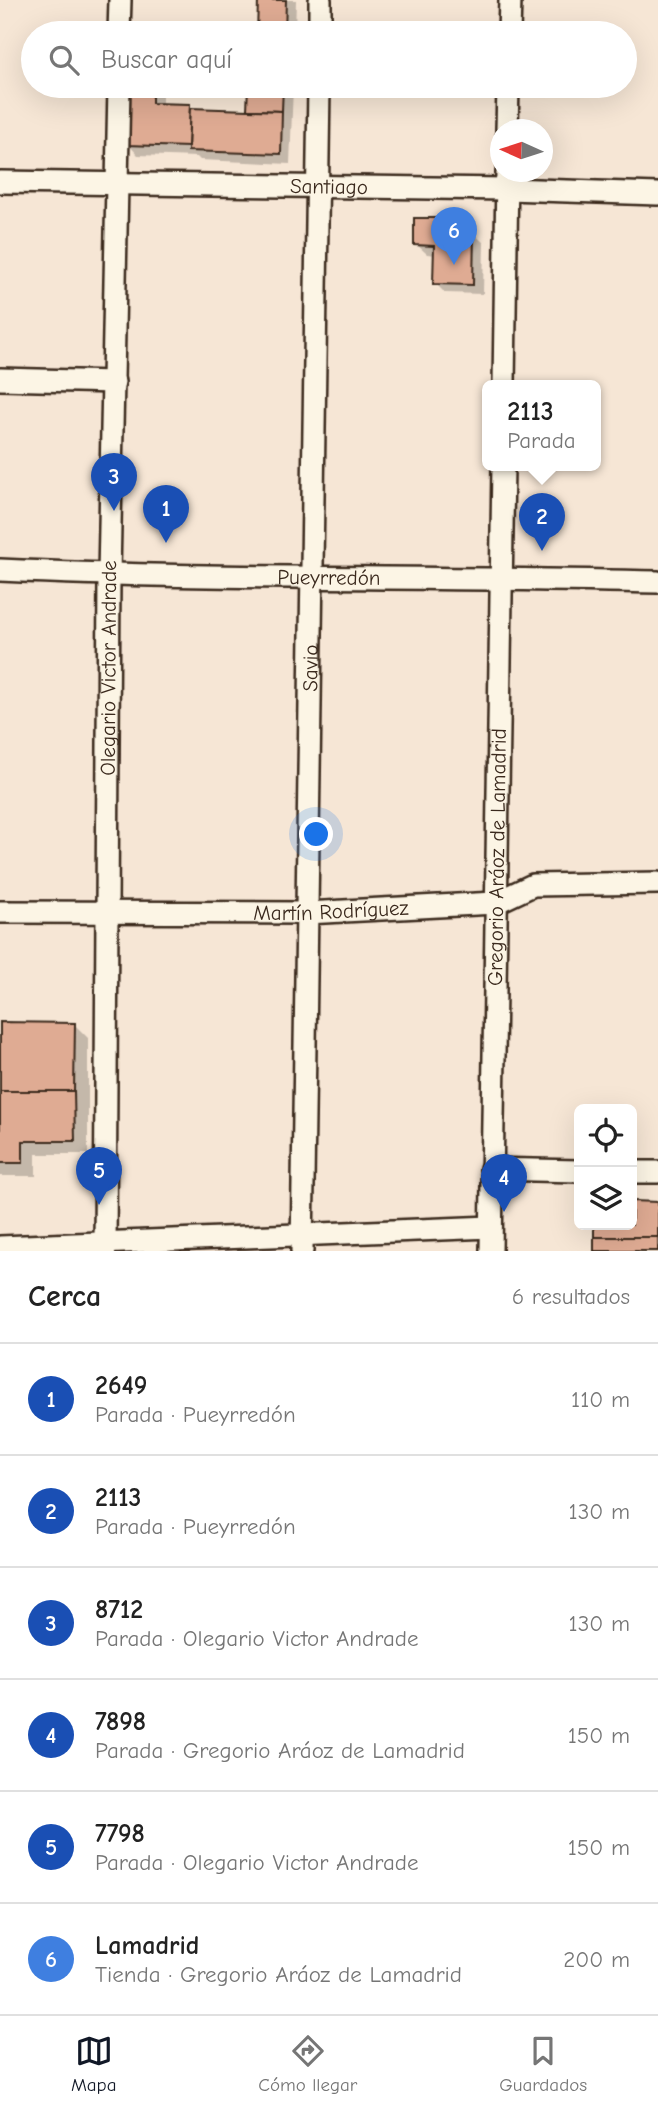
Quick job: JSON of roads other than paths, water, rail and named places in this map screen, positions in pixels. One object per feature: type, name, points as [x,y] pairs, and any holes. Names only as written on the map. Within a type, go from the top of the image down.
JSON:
[{"type":"street","points":[[119,21],[120,0]]},
{"type":"street","points":[[320,0],[320,21]]},
{"type":"street","points":[[509,21],[510,0]]},
{"type":"street","name":"Olegario Victor Andrade","points":[[105,1247],[109,575],[119,98]]},
{"type":"street","name":"Savio","points":[[302,1243],[319,98]]},
{"type":"street","points":[[508,98],[508,119]]},
{"type":"street","name":"Santiago","points":[[0,182],[318,187],[490,181]]},
{"type":"street","points":[[504,380],[507,182]]},
{"type":"street","name":"Santiago","points":[[529,182],[658,194]]},
{"type":"street","points":[[0,379],[114,382]]},
{"type":"street","name":"Gregorio Aráoz de Lamadrid","points":[[491,1251],[503,471]]},
{"type":"street","name":"Pueyrredón","points":[[0,570],[109,575],[658,582]]},
{"type":"street","name":"Martín Rodríguez","points":[[0,912],[306,913],[495,903],[533,885],[658,883]]},
{"type":"street","points":[[491,1170],[574,1171]]},
{"type":"street","points":[[637,1172],[658,1172]]},
{"type":"street","points":[[0,1247],[302,1243],[491,1227]]},
{"type":"place","name":"Lamadrid","points":[[454,265]]},
{"type":"place","name":"8712","points":[[114,511]]},
{"type":"place","name":"2649","points":[[166,543]]},
{"type":"place","name":"2113","points":[[542,551]]},
{"type":"place","name":"7798","points":[[99,1205]]},
{"type":"place","name":"7898","points":[[504,1212]]}]
